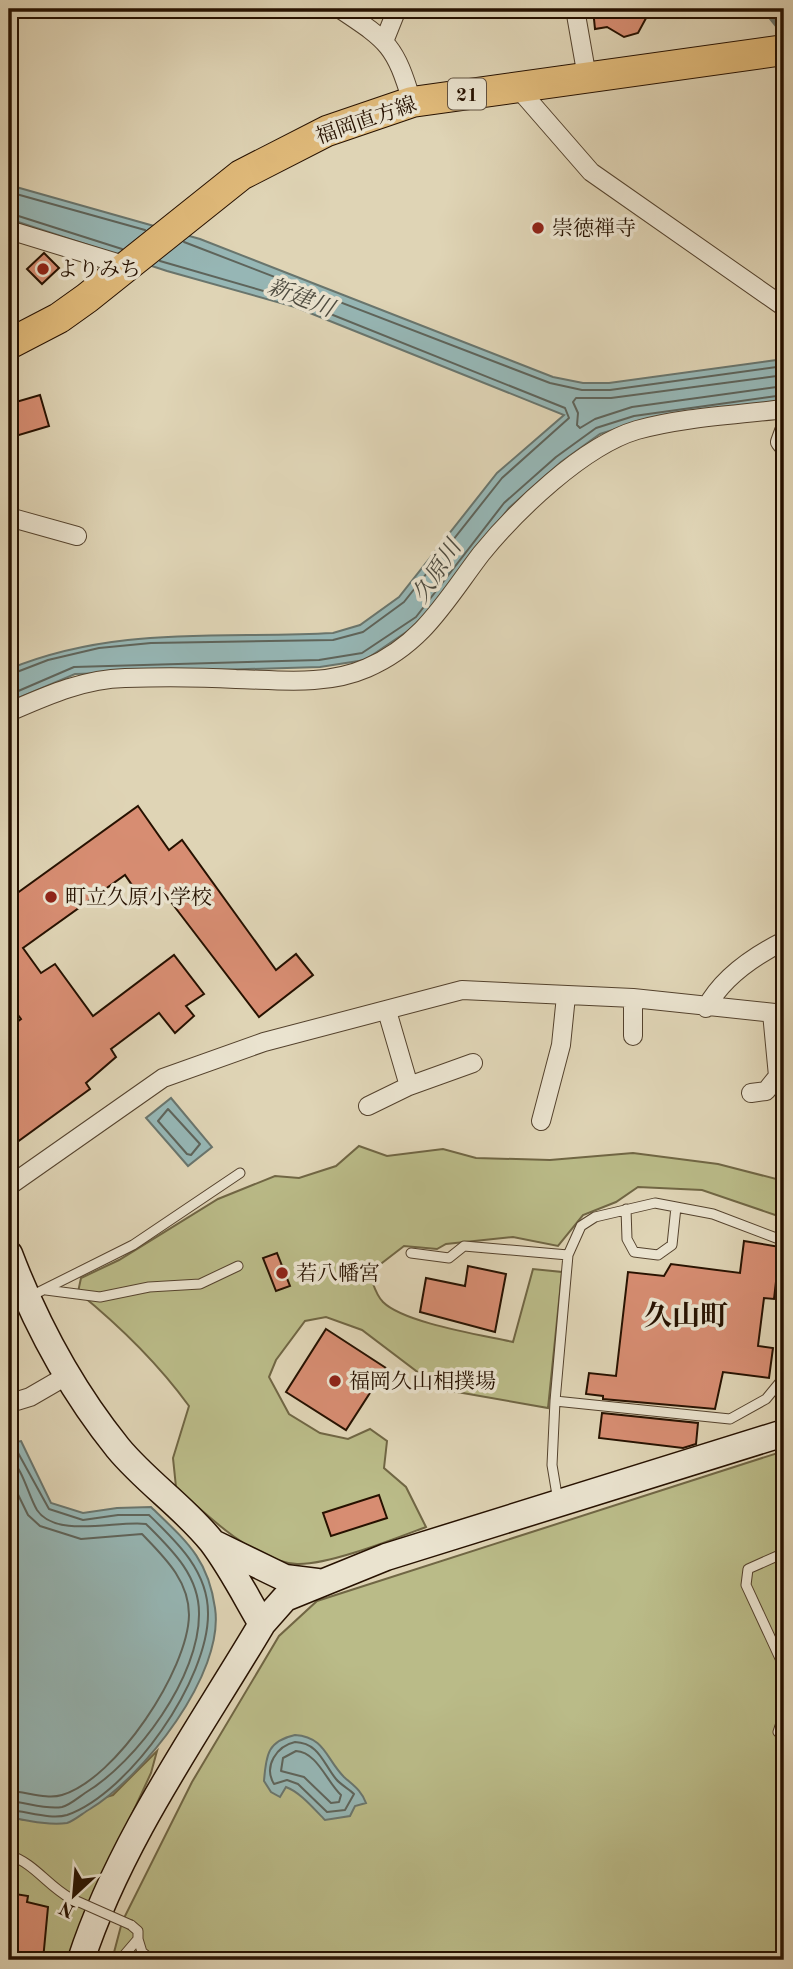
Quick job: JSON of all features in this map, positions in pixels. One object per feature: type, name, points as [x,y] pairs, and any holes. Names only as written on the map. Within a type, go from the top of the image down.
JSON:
[{"type":"main road","name":"福岡直方線","points":[[9,344],[59,317],[241,175],[327,131],[412,102],[784,50]]},
{"type":"street","points":[[340,9],[385,39],[402,67],[412,102]]},
{"type":"street","points":[[385,39],[397,9]]},
{"type":"street","points":[[575,9],[587,77]]},
{"type":"street","points":[[517,87],[591,172],[784,307]]},
{"type":"street","points":[[9,230],[127,266]]},
{"type":"street","points":[[9,712],[66,687],[122,678],[279,682],[331,679],[366,669],[406,647],[445,606],[514,515],[591,454],[635,431],[784,409]]},
{"type":"street","points":[[784,431],[780,442],[784,447]]},
{"type":"street","points":[[9,517],[77,536]]},
{"type":"street","points":[[706,1008],[712,997],[754,958],[784,941]]},
{"type":"street","points":[[9,1186],[163,1078],[264,1042],[462,990],[633,998],[778,1014],[778,1076],[766,1091],[751,1093]]},
{"type":"street","points":[[541,1121],[561,1045],[566,996]]},
{"type":"street","points":[[633,998],[634,1036]]},
{"type":"street","points":[[387,1011],[409,1086]]},
{"type":"street","points":[[368,1106],[409,1086],[473,1063]]},
{"type":"street","points":[[9,1254],[68,1375],[118,1448],[212,1543],[262,1624]]},
{"type":"street","points":[[17,1401],[30,1397],[68,1375]]},
{"type":"street","points":[[81,1960],[116,1875],[141,1826],[262,1624],[285,1598],[317,1582],[386,1556],[784,1433]]},
{"type":"street","points":[[212,1543],[285,1578],[317,1582]]},
{"type":"lane","points":[[26,1291],[133,1245],[240,1173]]},
{"type":"lane","points":[[559,1502],[552,1465],[555,1401],[568,1255],[581,1226],[595,1217],[655,1203],[713,1214],[784,1241]]},
{"type":"lane","points":[[626,1209],[626,1239],[634,1252],[658,1255],[672,1245],[676,1207]]},
{"type":"lane","points":[[411,1253],[449,1258],[464,1246],[568,1255]]},
{"type":"lane","points":[[26,1291],[100,1297],[149,1287],[200,1284],[238,1266]]},
{"type":"lane","points":[[555,1401],[730,1419],[766,1399],[780,1382],[784,1369]]},
{"type":"lane","points":[[784,1553],[748,1569],[746,1585],[784,1667]]},
{"type":"lane","points":[[778,1732],[784,1714]]},
{"type":"lane","points":[[9,1855],[22,1859],[55,1889],[70,1898],[131,1925],[138,1931],[142,1952],[152,1960]]},
{"type":"lane","points":[[120,1960],[138,1938]]},
{"type":"green space","points":[[359,1146],[387,1156],[443,1149],[476,1158],[550,1160],[633,1153],[718,1164],[784,1181],[784,1218],[702,1190],[638,1187],[616,1202],[583,1215],[558,1246],[513,1237],[446,1244],[437,1249],[404,1246],[369,1273],[383,1302],[425,1322],[513,1342],[533,1269],[562,1272],[548,1408],[440,1389],[362,1330],[326,1317],[305,1321],[276,1360],[269,1377],[289,1414],[320,1433],[348,1439],[370,1429],[387,1441],[384,1468],[406,1487],[426,1527],[343,1556],[297,1564],[264,1555],[248,1546],[216,1523],[176,1487],[173,1458],[189,1406],[138,1346],[78,1292],[81,1278],[119,1260],[218,1199],[275,1176],[299,1178],[336,1166]]},
{"type":"green space","points":[[784,1451],[784,1960],[112,1960],[122,1922],[192,1782],[279,1636],[317,1601]]},
{"type":"green space","points":[[157,1751],[151,1773],[95,1894],[71,1960],[9,1960],[9,1817],[25,1820],[113,1795]]},
{"type":"water","points":[[9,185],[200,239],[553,377],[583,383],[609,383],[784,359],[784,401],[635,423],[600,434],[561,462],[509,508],[421,622],[365,660],[320,667],[75,674],[9,702],[9,669],[49,655],[89,646],[169,637],[333,633],[360,625],[399,597],[497,473],[564,415],[295,307],[167,271],[9,219]]},
{"type":"water","points":[[171,1098],[212,1147],[188,1166],[146,1118]]},
{"type":"water","points":[[21,1441],[51,1503],[83,1513],[151,1507],[185,1541],[201,1563],[212,1591],[215,1608],[215,1634],[207,1663],[194,1692],[176,1721],[155,1749],[111,1794],[76,1819],[60,1824],[9,1817],[9,1443]]},
{"type":"water","points":[[295,1735],[319,1744],[366,1803],[355,1806],[350,1816],[325,1820],[291,1789],[286,1787],[280,1797],[271,1792],[264,1781],[270,1750],[279,1741]]},
{"type":"building","points":[[593,9],[651,9],[638,33],[624,37],[607,27],[595,29]]},
{"type":"building","name":"よりみち","points":[[44,253],[59,268],[42,284],[27,269]]},
{"type":"building","points":[[40,395],[49,426],[9,438],[9,404]]},
{"type":"building","points":[[138,806],[169,850],[182,840],[276,970],[296,954],[313,975],[259,1017],[161,889],[143,901],[125,875],[23,948],[41,973],[55,964],[93,1016],[174,955],[204,994],[186,1006],[194,1016],[175,1033],[159,1013],[111,1049],[116,1057],[86,1083],[90,1089],[9,1148],[9,1028],[21,1019],[9,1003],[9,899]]},
{"type":"building","points":[[744,1241],[780,1247],[774,1299],[764,1298],[758,1346],[773,1348],[769,1378],[723,1372],[715,1409],[603,1399],[603,1396],[586,1394],[589,1373],[616,1376],[628,1272],[664,1276],[671,1264],[740,1273]]},
{"type":"building","points":[[277,1253],[290,1286],[276,1291],[263,1258]]},
{"type":"building","points":[[468,1266],[506,1274],[495,1332],[420,1312],[426,1278],[465,1286]]},
{"type":"building","points":[[326,1329],[386,1368],[346,1430],[286,1392]]},
{"type":"building","points":[[602,1413],[698,1423],[696,1444],[683,1448],[599,1438]]},
{"type":"building","points":[[379,1495],[387,1518],[331,1536],[323,1513]]},
{"type":"building","points":[[9,1893],[28,1896],[27,1902],[48,1907],[43,1960],[9,1957]]},
{"type":"waterway","points":[[764,9],[780,29],[784,28]]},
{"type":"place","name":"崇徳禅寺","points":[[538,228]]},
{"type":"place","name":"よりみち","points":[[43,269]]},
{"type":"place","name":"町立久原小学校","points":[[51,897]]},
{"type":"place","name":"若八幡宮","points":[[282,1273]]},
{"type":"place","name":"福岡久山相撲場","points":[[335,1381]]},
{"type":"district","name":"久山町","points":[[686,1315]]},
{"type":"water label","name":"新建川","points":[[301,297]]},
{"type":"water label","name":"久原川","points":[[436,571]]}]
